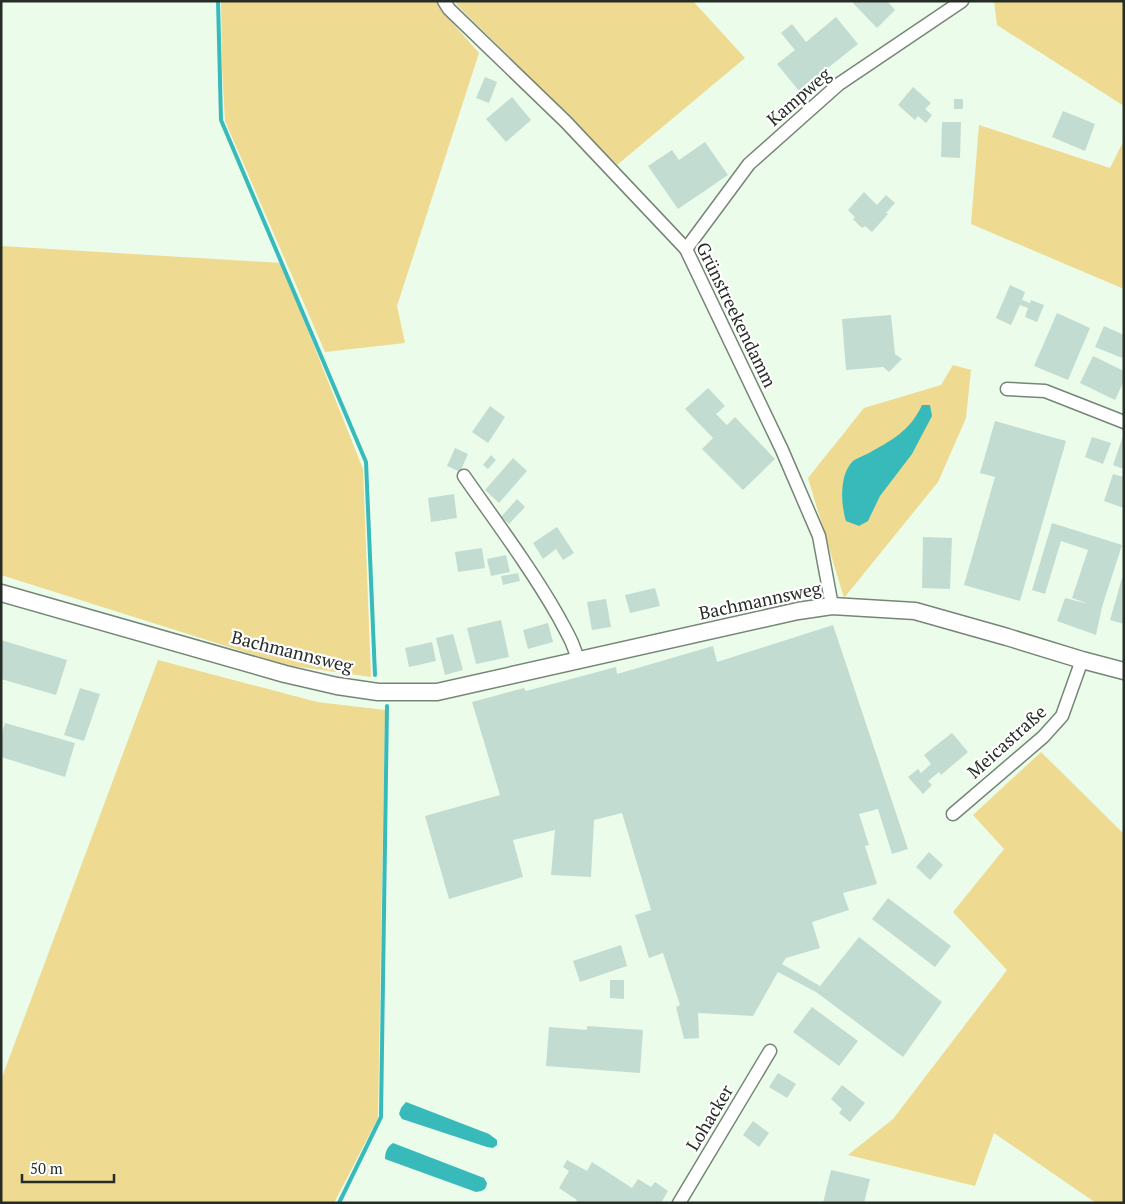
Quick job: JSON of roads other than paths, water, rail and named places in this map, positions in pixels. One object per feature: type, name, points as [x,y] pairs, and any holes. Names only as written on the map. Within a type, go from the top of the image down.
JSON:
[{"type":"street","name":"Grünstreekendamm","points":[[444,1],[449,9],[566,122],[686,249],[782,450],[819,536],[832,606]]},
{"type":"street","name":"Kampweg","points":[[686,249],[749,164],[839,84],[962,1]]},
{"type":"street","points":[[1007,389],[1045,391],[1124,422]]},
{"type":"street","points":[[464,476],[544,592],[569,637],[577,654],[578,662]]},
{"type":"street","name":"Bachmannsweg","points":[[1,592],[285,674],[337,686],[378,692],[437,692],[578,662],[798,611],[832,606],[915,611],[1124,671]]},
{"type":"street","name":"Meicastraße","points":[[953,814],[1043,737],[1062,716],[1082,660]]},
{"type":"street","name":"Lohacker","points":[[679,1203],[770,1051]]},
{"type":"water","points":[[922,405],[930,405],[932,416],[912,454],[880,496],[868,521],[859,526],[846,521],[842,491],[848,468],[852,462],[900,434],[912,422]]},
{"type":"water","points":[[406,1102],[489,1134],[497,1140],[497,1145],[493,1148],[487,1147],[402,1119],[399,1114]]},
{"type":"water","points":[[393,1143],[484,1178],[487,1183],[486,1187],[482,1191],[476,1192],[385,1159],[389,1146]]},
{"type":"waterway","points":[[218,1],[221,120],[366,462],[375,675]]},
{"type":"waterway","points":[[339,1203],[381,1117],[387,706]]}]
